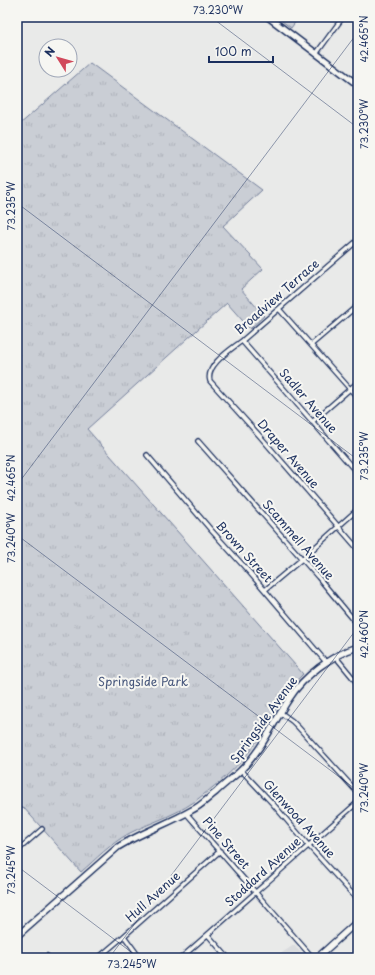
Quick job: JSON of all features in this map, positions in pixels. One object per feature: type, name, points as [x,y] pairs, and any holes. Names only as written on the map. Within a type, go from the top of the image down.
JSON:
[{"type":"main road","points":[[317,958],[358,921]]},
{"type":"street","points":[[268,17],[358,85]]},
{"type":"street","points":[[316,54],[343,17]]},
{"type":"street","name":"Broadview Terrace","points":[[211,370],[222,357],[280,309],[358,240]]},
{"type":"street","points":[[311,345],[358,305]]},
{"type":"street","points":[[280,309],[358,398]]},
{"type":"street","name":"Sadler Avenue","points":[[242,341],[358,474]]},
{"type":"street","name":"Draper Avenue","points":[[211,370],[209,377],[210,381],[248,422],[358,549]]},
{"type":"street","points":[[312,422],[358,382]]},
{"type":"street","name":"Scammell Avenue","points":[[198,441],[358,625]]},
{"type":"street","name":"Brown Street","points":[[147,455],[326,662]]},
{"type":"street","points":[[265,590],[358,509]]},
{"type":"street","name":"Springside Avenue","points":[[17,936],[118,847],[130,839],[194,810],[242,770],[261,745],[295,691],[312,673],[326,662],[347,650],[358,647]]},
{"type":"street","points":[[335,656],[358,684]]},
{"type":"street","points":[[281,713],[298,727],[358,793]]},
{"type":"street","name":"Glenwood Avenue","points":[[242,770],[308,846],[358,900]]},
{"type":"street","name":"Stoddard Avenue","points":[[181,958],[358,802]]},
{"type":"street","name":"Pine Street","points":[[186,813],[313,958]]},
{"type":"street","points":[[17,851],[42,829]]},
{"type":"street","name":"Hull Avenue","points":[[98,958],[220,851]]},
{"type":"street","points":[[208,935],[228,958]]},
{"type":"street","points":[[124,936],[140,958]]},
{"type":"shaded area","points":[[294,945],[306,958],[274,958]]},
{"type":"green space","points":[[277,17],[299,17],[291,28]]},
{"type":"green space","name":"Springside Park","points":[[90,63],[262,190],[223,226],[263,269],[241,289],[264,316],[250,329],[227,303],[87,429],[303,674],[281,700],[253,747],[223,778],[186,807],[167,817],[137,829],[121,838],[81,872],[23,807],[17,813],[17,123],[19,125],[73,78],[78,78],[78,73]]}]
